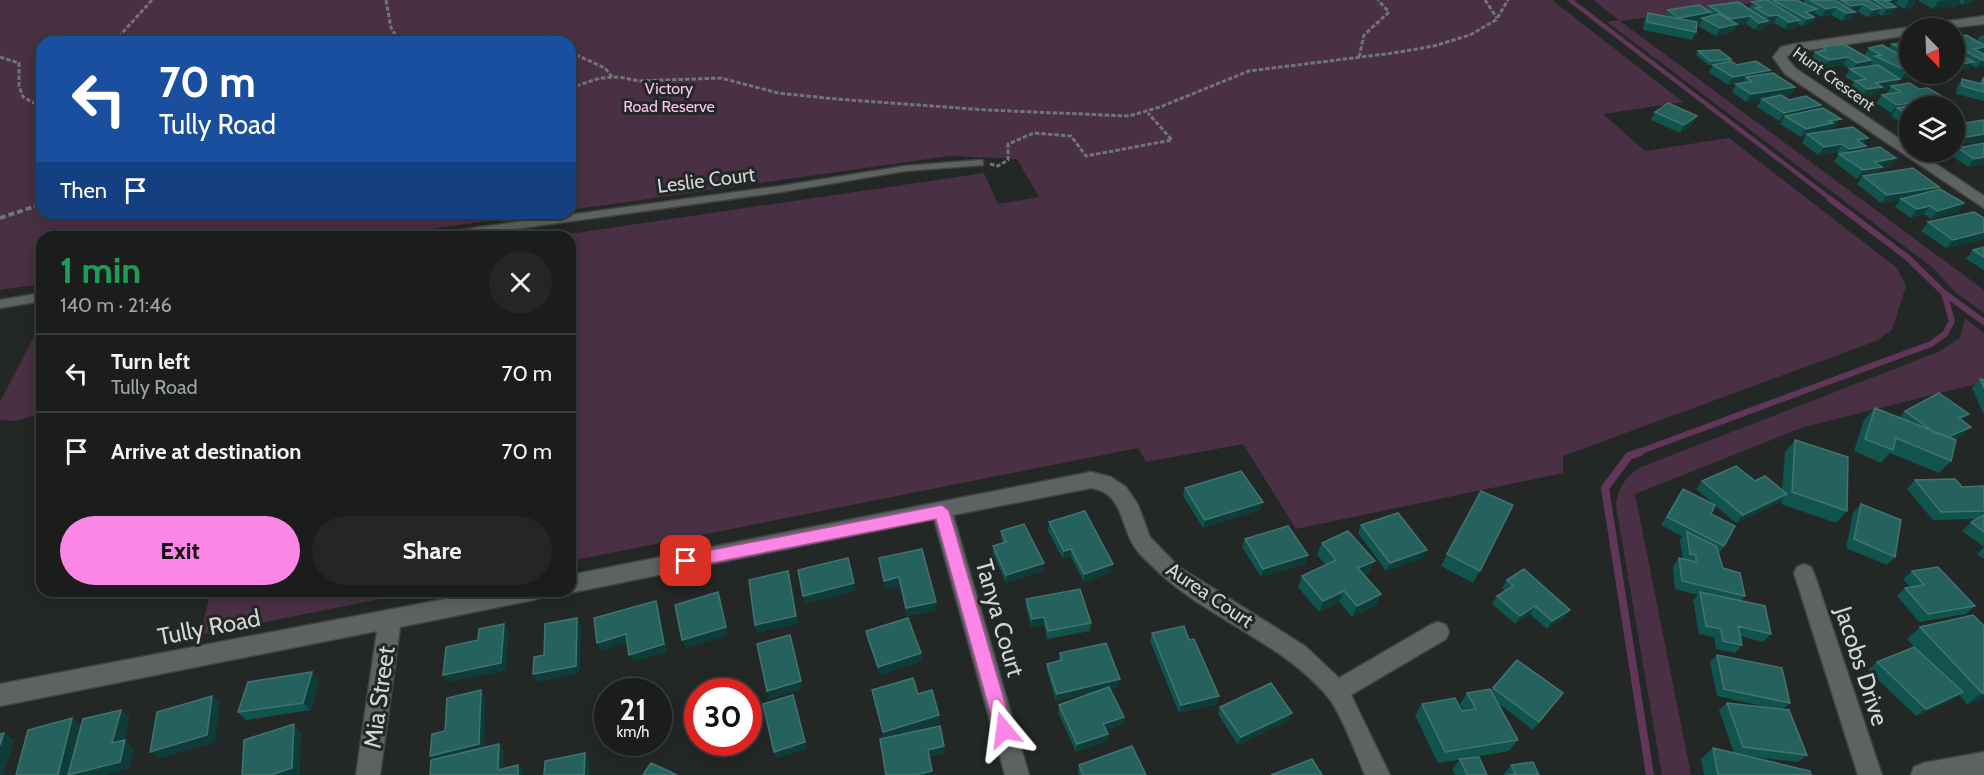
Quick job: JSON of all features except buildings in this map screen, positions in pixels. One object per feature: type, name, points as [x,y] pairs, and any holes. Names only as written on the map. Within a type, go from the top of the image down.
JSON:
[{"type":"street","points":[[1965,23],[1984,20]]},
{"type":"street","name":"Hunt Crescent","points":[[1899,33],[1794,48],[1785,50],[1779,57],[1790,71],[1984,203]]},
{"type":"street","name":"Aurea Court","points":[[942,511],[1091,480],[1104,482],[1113,487],[1124,498],[1142,542],[1172,573],[1298,653],[1337,691],[1378,775]]},
{"type":"street","points":[[576,583],[942,511]]},
{"type":"street","name":"Tanya Court","points":[[942,511],[1017,775]]},
{"type":"street","name":"Jacobs Drive","points":[[1804,573],[1870,775]]},
{"type":"street","name":"Tully Road","points":[[0,695],[503,597]]},
{"type":"street","name":"Mia Street","points":[[368,775],[390,619]]},
{"type":"street","points":[[1337,691],[1438,632]]},
{"type":"street","points":[[1923,775],[1984,764]]},
{"type":"lane","name":"Leslie Court","points":[[576,215],[791,187],[944,163],[980,163]]},
{"type":"lane","name":"Leslie Court","points":[[474,231],[549,219]]},
{"type":"lane","points":[[0,304],[36,298]]},
{"type":"path","points":[[119,36],[152,0]]},
{"type":"path","points":[[386,0],[389,24],[394,36]]},
{"type":"path","points":[[1359,57],[1359,41],[1363,34],[1384,19],[1389,12],[1378,0]]},
{"type":"path","points":[[1485,0],[1497,18]]},
{"type":"path","points":[[576,86],[612,77],[666,81],[721,78],[778,93],[987,110],[1129,116],[1148,112],[1248,72],[1277,65],[1416,50],[1448,43],[1472,33],[1497,18],[1503,13],[1508,0]]},
{"type":"path","points":[[576,55],[605,68],[612,77]]},
{"type":"path","points":[[0,57],[10,58],[19,63],[21,73],[19,86],[23,97],[36,103]]},
{"type":"path","points":[[980,163],[998,166],[1008,160],[1006,150],[1008,144],[1034,133],[1071,136],[1086,156],[1172,140],[1148,112]]},
{"type":"path","points":[[0,218],[36,206]]},
{"type":"green space","name":"Victory Road Reserve","points":[[0,0],[1552,0],[1683,102],[1603,114],[1645,151],[1729,138],[1897,268],[1906,286],[1892,330],[1876,341],[1563,456],[1563,473],[1296,529],[1243,444],[1146,462],[1138,448],[576,560],[576,233],[984,173],[998,204],[1039,197],[1017,159],[950,156],[576,209],[576,36],[36,36],[36,219],[503,219],[418,231],[36,231],[36,285],[0,290]]},
{"type":"green space","points":[[1593,0],[1774,0],[1620,21],[1984,290],[1984,313],[1955,292],[1933,268],[1607,22],[1619,20]]},
{"type":"green space","points":[[1965,318],[1984,333],[1984,382],[1804,427],[1635,494],[1691,775],[1662,775],[1616,506],[1618,493],[1623,483],[1641,467],[1938,352],[1960,338]]},
{"type":"green space","points":[[36,333],[36,415],[15,421],[0,420],[0,402]]},
{"type":"green space","points":[[210,597],[390,597],[200,635]]},
{"type":"waterway","points":[[1570,0],[1832,200]]},
{"type":"waterway","points":[[1830,199],[1908,258],[1944,293]]},
{"type":"waterway","points":[[1636,453],[1931,344],[1945,334],[1952,321],[1944,293]]},
{"type":"waterway","points":[[1944,293],[1984,322]]},
{"type":"waterway","points":[[1640,452],[1629,456],[1605,488],[1650,775]]},
{"type":"route","points":[[686,561],[942,511],[1004,730]]}]
